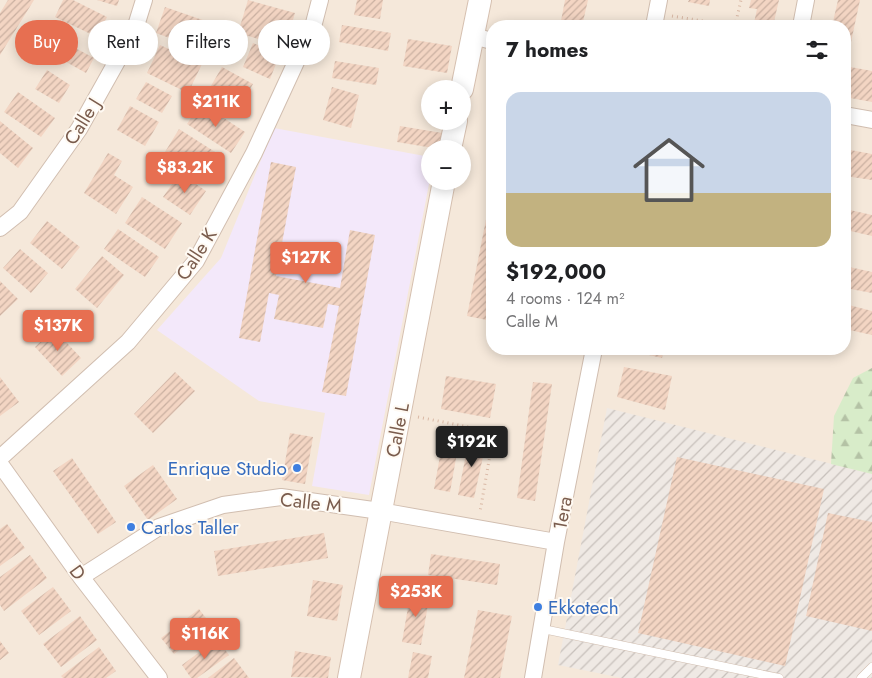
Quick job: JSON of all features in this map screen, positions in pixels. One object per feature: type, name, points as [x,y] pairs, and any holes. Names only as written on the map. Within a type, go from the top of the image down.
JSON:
[{"type":"street","name":"Calle J","points":[[0,228],[20,212],[79,130],[135,29],[144,0]]},
{"type":"street","name":"Calle K","points":[[0,458],[128,342],[196,261],[254,153],[314,23],[320,0]]},
{"type":"street","points":[[466,80],[483,39],[480,0]]},
{"type":"street","points":[[802,20],[806,0]]},
{"type":"street","points":[[851,116],[872,120]]},
{"type":"street","name":"Calle L","points":[[349,678],[442,190]]},
{"type":"street","name":"1era","points":[[533,678],[543,629],[556,542],[593,355]]},
{"type":"street","name":"D","points":[[0,464],[81,577],[159,678]]},
{"type":"street","name":"Calle M","points":[[81,577],[159,527],[222,505],[281,497],[380,511],[556,542]]},
{"type":"lane","points":[[543,629],[779,678]]},
{"type":"lane","points":[[862,678],[872,667]]},
{"type":"path","points":[[736,20],[741,0]]},
{"type":"path","points":[[656,13],[698,20]]},
{"type":"path","points":[[400,414],[494,432],[477,528]]},
{"type":"shaded area","points":[[0,0],[872,0],[872,678],[0,678]]},
{"type":"shaded area","points":[[274,128],[421,155],[421,190],[428,190],[369,495],[312,486],[325,413],[259,401],[157,330],[221,258]]},
{"type":"shaded area","points":[[607,408],[872,474],[872,678],[622,678],[558,665]]},
{"type":"green space","points":[[872,368],[872,474],[831,464],[834,416],[853,378]]},
{"type":"building","points":[[8,0],[34,0],[22,20],[15,20],[15,31],[0,55],[0,13]]},
{"type":"building","points":[[63,0],[73,0],[107,17],[106,20],[88,20],[88,33],[78,28],[78,20],[61,20],[55,17]]},
{"type":"building","points":[[97,0],[119,0],[117,6]]},
{"type":"building","points":[[248,0],[295,13],[293,20],[258,20],[258,39],[248,36],[248,20],[242,20]]},
{"type":"building","points":[[357,0],[383,0],[380,19],[354,15]]},
{"type":"building","points":[[565,0],[588,0],[583,20],[561,20]]},
{"type":"building","points":[[689,0],[710,0],[709,6],[688,2]]},
{"type":"building","points":[[751,0],[779,0],[774,20],[755,20],[757,9],[749,8]]},
{"type":"building","points":[[838,0],[860,0],[851,42],[851,20],[833,20]]},
{"type":"building","points":[[165,7],[203,20],[168,20],[168,37],[158,34],[158,27]]},
{"type":"building","points":[[342,25],[391,33],[388,51],[339,42]]},
{"type":"building","points":[[408,39],[452,46],[447,73],[403,66]]},
{"type":"building","points":[[253,43],[258,45],[258,65],[276,65],[270,79],[243,67],[244,65],[248,65],[248,55]]},
{"type":"building","points":[[160,45],[168,49],[168,65],[202,65],[188,93],[147,73],[151,65],[158,65],[158,49]]},
{"type":"building","points":[[78,49],[88,55],[88,65],[90,65],[86,73],[72,65],[78,65]]},
{"type":"building","points":[[335,61],[379,68],[376,85],[332,78]]},
{"type":"building","points":[[222,67],[253,84],[239,109],[208,91]]},
{"type":"building","points":[[851,67],[872,71],[872,102],[851,98]]},
{"type":"building","points":[[47,70],[70,85],[59,103],[35,89]]},
{"type":"building","points":[[146,82],[172,96],[162,113],[136,99]]},
{"type":"building","points":[[332,87],[359,95],[351,128],[323,120]]},
{"type":"building","points":[[18,92],[55,118],[41,137],[4,112]]},
{"type":"building","points":[[201,103],[245,132],[231,153],[187,124]]},
{"type":"building","points":[[130,106],[159,122],[145,146],[117,130]]},
{"type":"building","points":[[0,121],[33,148],[18,168],[0,153]]},
{"type":"building","points":[[400,126],[442,133],[441,140],[421,140],[421,146],[397,142]]},
{"type":"building","points":[[179,129],[223,157],[209,180],[165,152]]},
{"type":"building","points":[[851,150],[872,154],[872,180],[851,177]]},
{"type":"building","points":[[108,153],[122,161],[114,175],[133,187],[116,214],[84,193]]},
{"type":"building","points":[[271,162],[296,167],[276,276],[340,288],[350,230],[375,235],[346,396],[322,392],[339,306],[328,304],[323,328],[274,319],[279,295],[269,293],[260,342],[239,338]]},
{"type":"building","points":[[180,173],[206,191],[190,215],[163,197]]},
{"type":"building","points":[[142,197],[182,223],[165,249],[125,223]]},
{"type":"building","points":[[851,210],[872,215],[872,236],[851,231]]},
{"type":"building","points":[[486,219],[486,320],[467,316]]},
{"type":"building","points":[[47,221],[80,247],[62,269],[30,243]]},
{"type":"building","points":[[118,229],[159,257],[145,277],[104,249]]},
{"type":"building","points":[[20,249],[48,273],[31,293],[3,268]]},
{"type":"building","points":[[102,256],[124,275],[97,308],[75,289]]},
{"type":"building","points":[[851,267],[872,272],[872,293],[851,289]]},
{"type":"building","points":[[0,281],[18,299],[0,316]]},
{"type":"building","points":[[851,306],[872,311],[872,335],[851,330]]},
{"type":"building","points":[[54,329],[81,358],[62,376],[35,347]]},
{"type":"building","points":[[649,355],[663,355],[662,358]]},
{"type":"building","points":[[624,367],[672,376],[665,410],[617,397]]},
{"type":"building","points":[[175,372],[195,391],[153,433],[134,414]]},
{"type":"building","points":[[446,376],[496,384],[490,418],[441,409]]},
{"type":"building","points":[[0,377],[19,402],[0,416]]},
{"type":"building","points":[[533,382],[552,384],[535,501],[517,498]]},
{"type":"building","points":[[290,433],[313,437],[305,484],[282,480]]},
{"type":"building","points":[[444,434],[460,436],[450,492],[434,489]]},
{"type":"building","points":[[469,439],[486,443],[474,498],[458,495]]},
{"type":"building","points":[[677,457],[824,489],[785,666],[638,633]]},
{"type":"building","points":[[72,458],[116,522],[98,534],[53,471]]},
{"type":"building","points":[[153,465],[177,499],[148,520],[124,486]]},
{"type":"building","points":[[828,513],[872,522],[872,631],[806,616]]},
{"type":"building","points":[[7,524],[25,548],[0,566],[0,529]]},
{"type":"building","points":[[324,533],[328,558],[218,576],[214,551]]},
{"type":"building","points":[[431,554],[500,564],[497,585],[428,575]]},
{"type":"building","points":[[30,555],[47,578],[4,611],[0,605],[0,577]]},
{"type":"building","points":[[313,580],[343,585],[337,621],[307,616]]},
{"type":"building","points":[[53,587],[71,611],[39,635],[21,611]]},
{"type":"building","points":[[411,590],[430,593],[421,645],[402,642]]},
{"type":"building","points":[[199,609],[212,626],[174,654],[161,638]]},
{"type":"building","points":[[478,610],[512,616],[500,678],[464,678]]},
{"type":"building","points":[[80,616],[97,640],[61,667],[43,644]]},
{"type":"building","points":[[217,639],[229,655],[197,678],[191,678],[182,665]]},
{"type":"building","points":[[0,641],[9,653],[0,660]]},
{"type":"building","points":[[99,647],[116,671],[106,678],[63,678],[61,676]]},
{"type":"building","points":[[295,651],[331,657],[328,678],[291,677]]},
{"type":"building","points":[[413,652],[432,656],[428,678],[408,678]]},
{"type":"building","points":[[234,658],[249,678],[208,678]]},
{"type":"place","name":"Enrique Studio","points":[[297,468]]},
{"type":"place","name":"Carlos Taller","points":[[131,527]]},
{"type":"place","name":"Ekkotech","points":[[538,607]]}]
